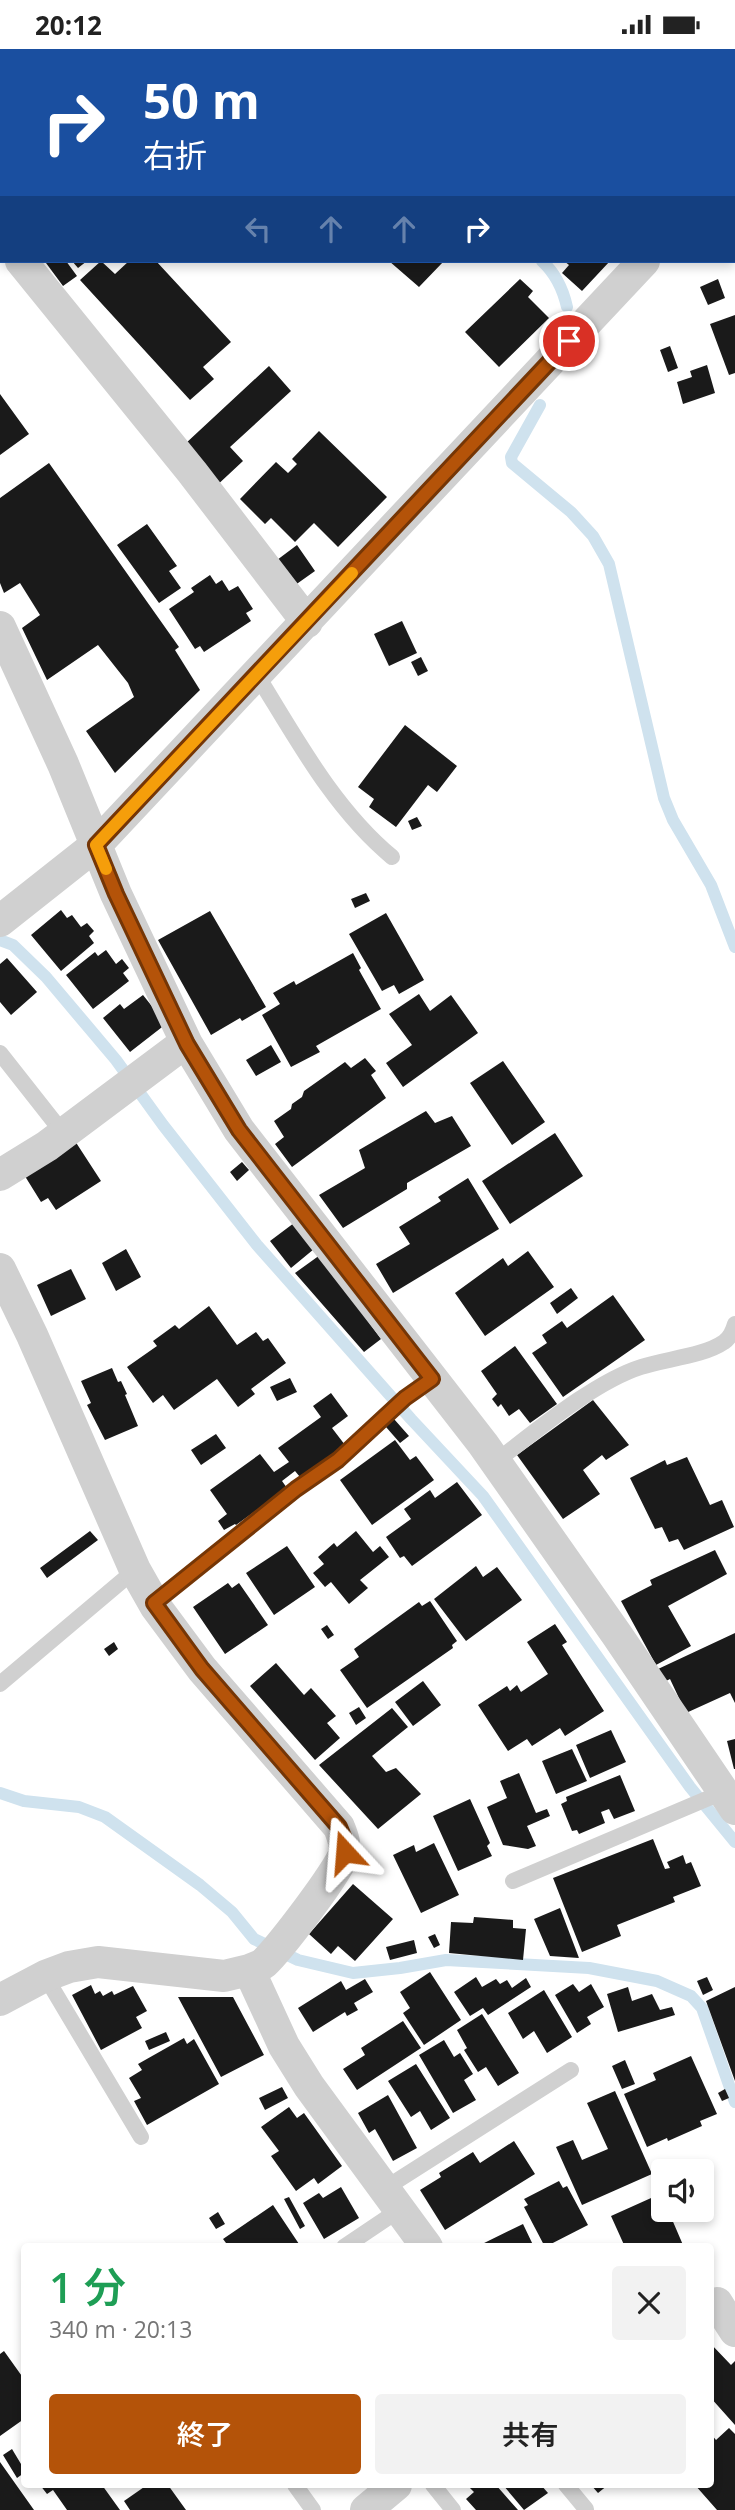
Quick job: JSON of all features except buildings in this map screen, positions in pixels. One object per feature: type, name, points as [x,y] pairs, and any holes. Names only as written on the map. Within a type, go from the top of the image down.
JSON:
[{"type":"street","points":[[23,263],[192,473],[307,622]]},
{"type":"street","points":[[0,921],[96,845],[642,263]]},
{"type":"street","points":[[0,627],[63,764],[116,894],[186,1042],[239,1130],[495,1462],[617,1635],[729,1801]]},
{"type":"street","points":[[0,1175],[29,1158],[186,1042]]},
{"type":"street","points":[[0,1269],[32,1335],[135,1570],[154,1603],[202,1669],[339,1827],[345,1852],[338,1866],[262,1965],[224,1976],[98,1962],[69,1967],[45,1976],[0,2000]]},
{"type":"street","points":[[249,1970],[284,2046],[309,2087],[423,2243]]},
{"type":"street","points":[[721,2302],[735,2330]]},
{"type":"street","points":[[366,2510],[392,2488]]},
{"type":"lane","points":[[257,675],[347,812],[376,844],[392,857]]},
{"type":"lane","points":[[0,1053],[63,1133]]},
{"type":"lane","points":[[495,1462],[608,1381],[637,1368],[722,1343],[730,1337],[735,1324]]},
{"type":"lane","points":[[154,1603],[296,1489],[338,1460],[405,1398],[432,1379]]},
{"type":"lane","points":[[0,1684],[135,1570]]},
{"type":"lane","points":[[513,1881],[729,1801]]},
{"type":"lane","points":[[45,1976],[141,2137]]},
{"type":"lane","points":[[348,2243],[392,2199],[571,2070]]},
{"type":"lane","points":[[297,2488],[313,2510]]},
{"type":"lane","points":[[435,2488],[453,2510]]},
{"type":"lane","points":[[568,2488],[586,2509]]},
{"type":"waterway","points":[[544,263],[558,282],[567,307]]},
{"type":"waterway","points":[[540,405],[511,457],[512,463],[571,512],[593,536],[609,564],[664,798],[673,820],[711,885],[735,947]]},
{"type":"waterway","points":[[0,940],[13,945],[46,977],[116,1060],[257,1245],[483,1496],[690,1787],[735,1842]]},
{"type":"waterway","points":[[0,1793],[24,1801],[79,1807],[105,1817],[200,1885],[232,1912],[254,1939],[298,1960],[353,1973],[446,1960],[589,1968],[657,1981],[691,1996],[702,2008],[735,2102]]},
{"type":"slow traffic","points":[[106,869],[96,845],[352,573]]},
{"type":"route","points":[[345,1852],[339,1827],[202,1669],[154,1603],[296,1489],[338,1460],[405,1398],[432,1379],[239,1130],[187,1044],[116,894],[96,845],[569,341]]}]
